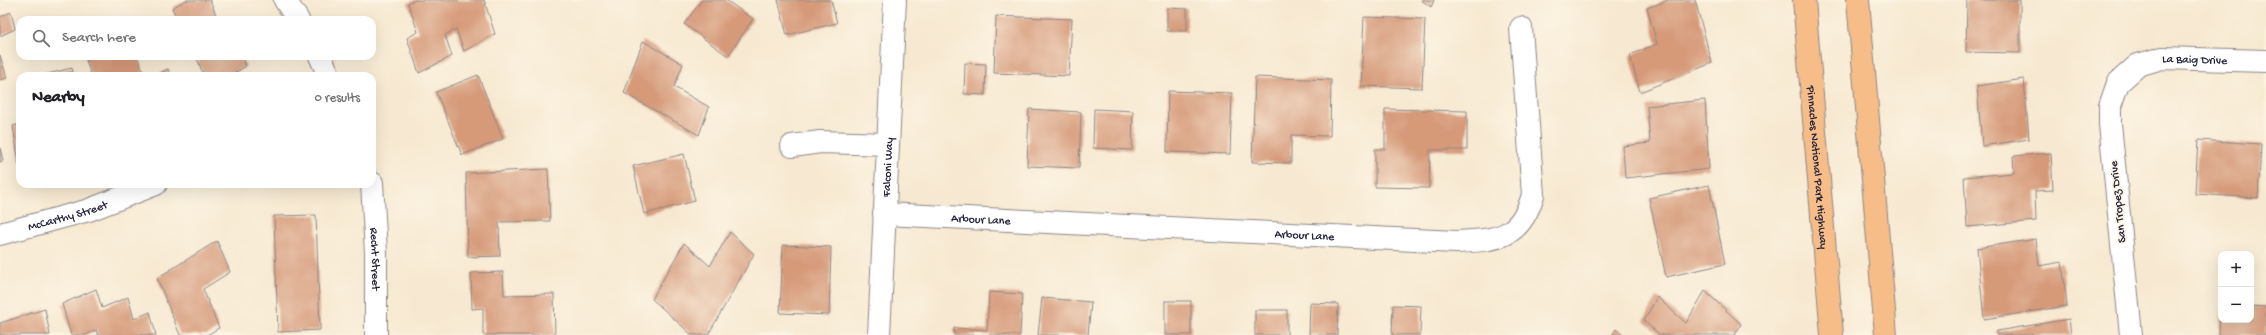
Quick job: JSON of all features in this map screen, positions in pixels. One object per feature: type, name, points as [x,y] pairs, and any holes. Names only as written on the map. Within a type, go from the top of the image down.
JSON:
[{"type":"main road","name":"Pinnacles National Park Highway","points":[[1804,0],[1832,335]]},
{"type":"main road","points":[[1858,0],[1886,335]]},
{"type":"street","points":[[285,0],[295,16]]},
{"type":"street","name":"Falconi Way","points":[[879,335],[895,0]]},
{"type":"street","name":"Arbour Lane","points":[[884,214],[1456,242],[1489,240],[1511,232],[1521,223],[1528,212],[1533,195],[1521,28]]},
{"type":"street","name":"La Baig Drive","points":[[2128,73],[2138,65],[2162,58],[2266,61]]},
{"type":"street","points":[[322,60],[327,72]]},
{"type":"street","name":"San Tropez Drive","points":[[2128,73],[2118,83],[2110,106],[2110,124],[2131,335]]},
{"type":"street","points":[[792,146],[820,142],[888,144]]},
{"type":"street","name":"McCarthy Street","points":[[0,234],[89,210],[146,188]]},
{"type":"street","name":"Recht Street","points":[[372,188],[376,253],[376,335]]},
{"type":"building","points":[[186,0],[210,0],[216,16],[175,16],[172,8]]},
{"type":"building","points":[[414,0],[484,0],[495,34],[464,51],[456,29],[445,35],[452,56],[419,73],[407,38],[418,32],[408,3]]},
{"type":"building","points":[[702,0],[726,0],[753,19],[728,56],[684,24]]},
{"type":"building","points":[[778,0],[831,0],[837,23],[787,35]]},
{"type":"building","points":[[1421,0],[1434,0],[1431,7]]},
{"type":"building","points":[[1668,0],[1695,0],[1712,63],[1640,92],[1630,55],[1657,44],[1647,8]]},
{"type":"building","points":[[1967,0],[2020,0],[2020,53],[1966,52]]},
{"type":"building","points":[[1167,8],[1187,9],[1187,31],[1167,31]]},
{"type":"building","points":[[11,12],[15,29],[0,36],[0,17]]},
{"type":"building","points":[[996,16],[1072,19],[1069,76],[994,73]]},
{"type":"building","points":[[1364,17],[1425,19],[1422,88],[1361,86]]},
{"type":"building","points":[[643,41],[683,64],[674,87],[709,107],[699,135],[624,93]]},
{"type":"building","points":[[0,55],[7,78],[0,80]]},
{"type":"building","points":[[86,60],[139,60],[143,72],[90,72]]},
{"type":"building","points":[[198,60],[244,60],[246,66],[236,72],[202,72]]},
{"type":"building","points":[[965,63],[986,64],[985,95],[964,94]]},
{"type":"building","points":[[72,68],[73,72],[55,72]]},
{"type":"building","points":[[168,69],[169,72],[162,72]]},
{"type":"building","points":[[478,75],[503,139],[462,155],[436,92]]},
{"type":"building","points":[[1255,77],[1331,80],[1330,136],[1291,135],[1291,163],[1252,162]]},
{"type":"building","points":[[2024,79],[2029,139],[1982,146],[1977,86]]},
{"type":"building","points":[[1168,91],[1232,93],[1230,154],[1167,152]]},
{"type":"building","points":[[1705,100],[1709,169],[1625,178],[1623,146],[1650,143],[1647,106]]},
{"type":"building","points":[[1029,109],[1081,112],[1079,168],[1027,166]]},
{"type":"building","points":[[1094,109],[1133,111],[1132,150],[1093,148]]},
{"type":"building","points":[[1385,109],[1467,111],[1467,150],[1430,150],[1429,188],[1375,187],[1375,149],[1385,149]]},
{"type":"building","points":[[16,125],[16,144],[13,126]]},
{"type":"building","points":[[2198,140],[2261,144],[2258,198],[2195,194]]},
{"type":"building","points":[[0,148],[3,161],[0,162]]},
{"type":"building","points":[[2051,153],[2053,190],[2035,191],[2036,221],[1967,227],[1964,177],[2014,173],[2013,156]]},
{"type":"building","points":[[684,154],[695,201],[644,214],[633,166]]},
{"type":"building","points":[[548,169],[550,221],[499,222],[500,256],[468,257],[466,173]]},
{"type":"building","points":[[1709,185],[1725,264],[1666,277],[1649,198]]},
{"type":"building","points":[[316,215],[320,330],[278,332],[274,216]]},
{"type":"building","points":[[730,232],[754,254],[708,335],[692,335],[652,299],[684,243],[710,266]]},
{"type":"building","points":[[2036,239],[2039,266],[2062,262],[2067,306],[1984,319],[1977,248]]},
{"type":"building","points":[[217,241],[230,272],[203,289],[219,328],[207,335],[180,335],[157,278]]},
{"type":"building","points":[[783,245],[831,247],[829,315],[780,313]]},
{"type":"building","points":[[503,272],[504,295],[554,294],[555,335],[483,335],[483,308],[472,309],[471,273]]},
{"type":"building","points":[[96,289],[102,308],[128,297],[134,319],[150,312],[156,335],[98,335],[96,330],[86,335],[71,335],[62,304]]},
{"type":"building","points":[[1705,291],[1741,324],[1735,335],[1660,335],[1644,321],[1657,297],[1686,323]]},
{"type":"building","points":[[989,292],[1022,294],[1020,335],[954,335],[954,328],[987,330]]},
{"type":"building","points":[[1042,298],[1091,302],[1088,335],[1038,335]]},
{"type":"building","points":[[1165,301],[1191,301],[1191,335],[1165,335]]},
{"type":"building","points":[[1310,303],[1338,304],[1337,335],[1309,335]]},
{"type":"building","points":[[1393,305],[1421,306],[1420,335],[1392,335]]},
{"type":"building","points":[[2254,306],[2266,307],[2266,335],[2219,335],[2219,323],[2254,323]]},
{"type":"building","points":[[45,309],[50,335],[0,335],[0,323]]},
{"type":"building","points":[[1255,310],[1287,310],[1287,335],[1255,335]]},
{"type":"building","points":[[2069,319],[2071,335],[1997,335],[1997,331]]},
{"type":"building","points":[[1616,329],[1623,335],[1612,335]]}]
